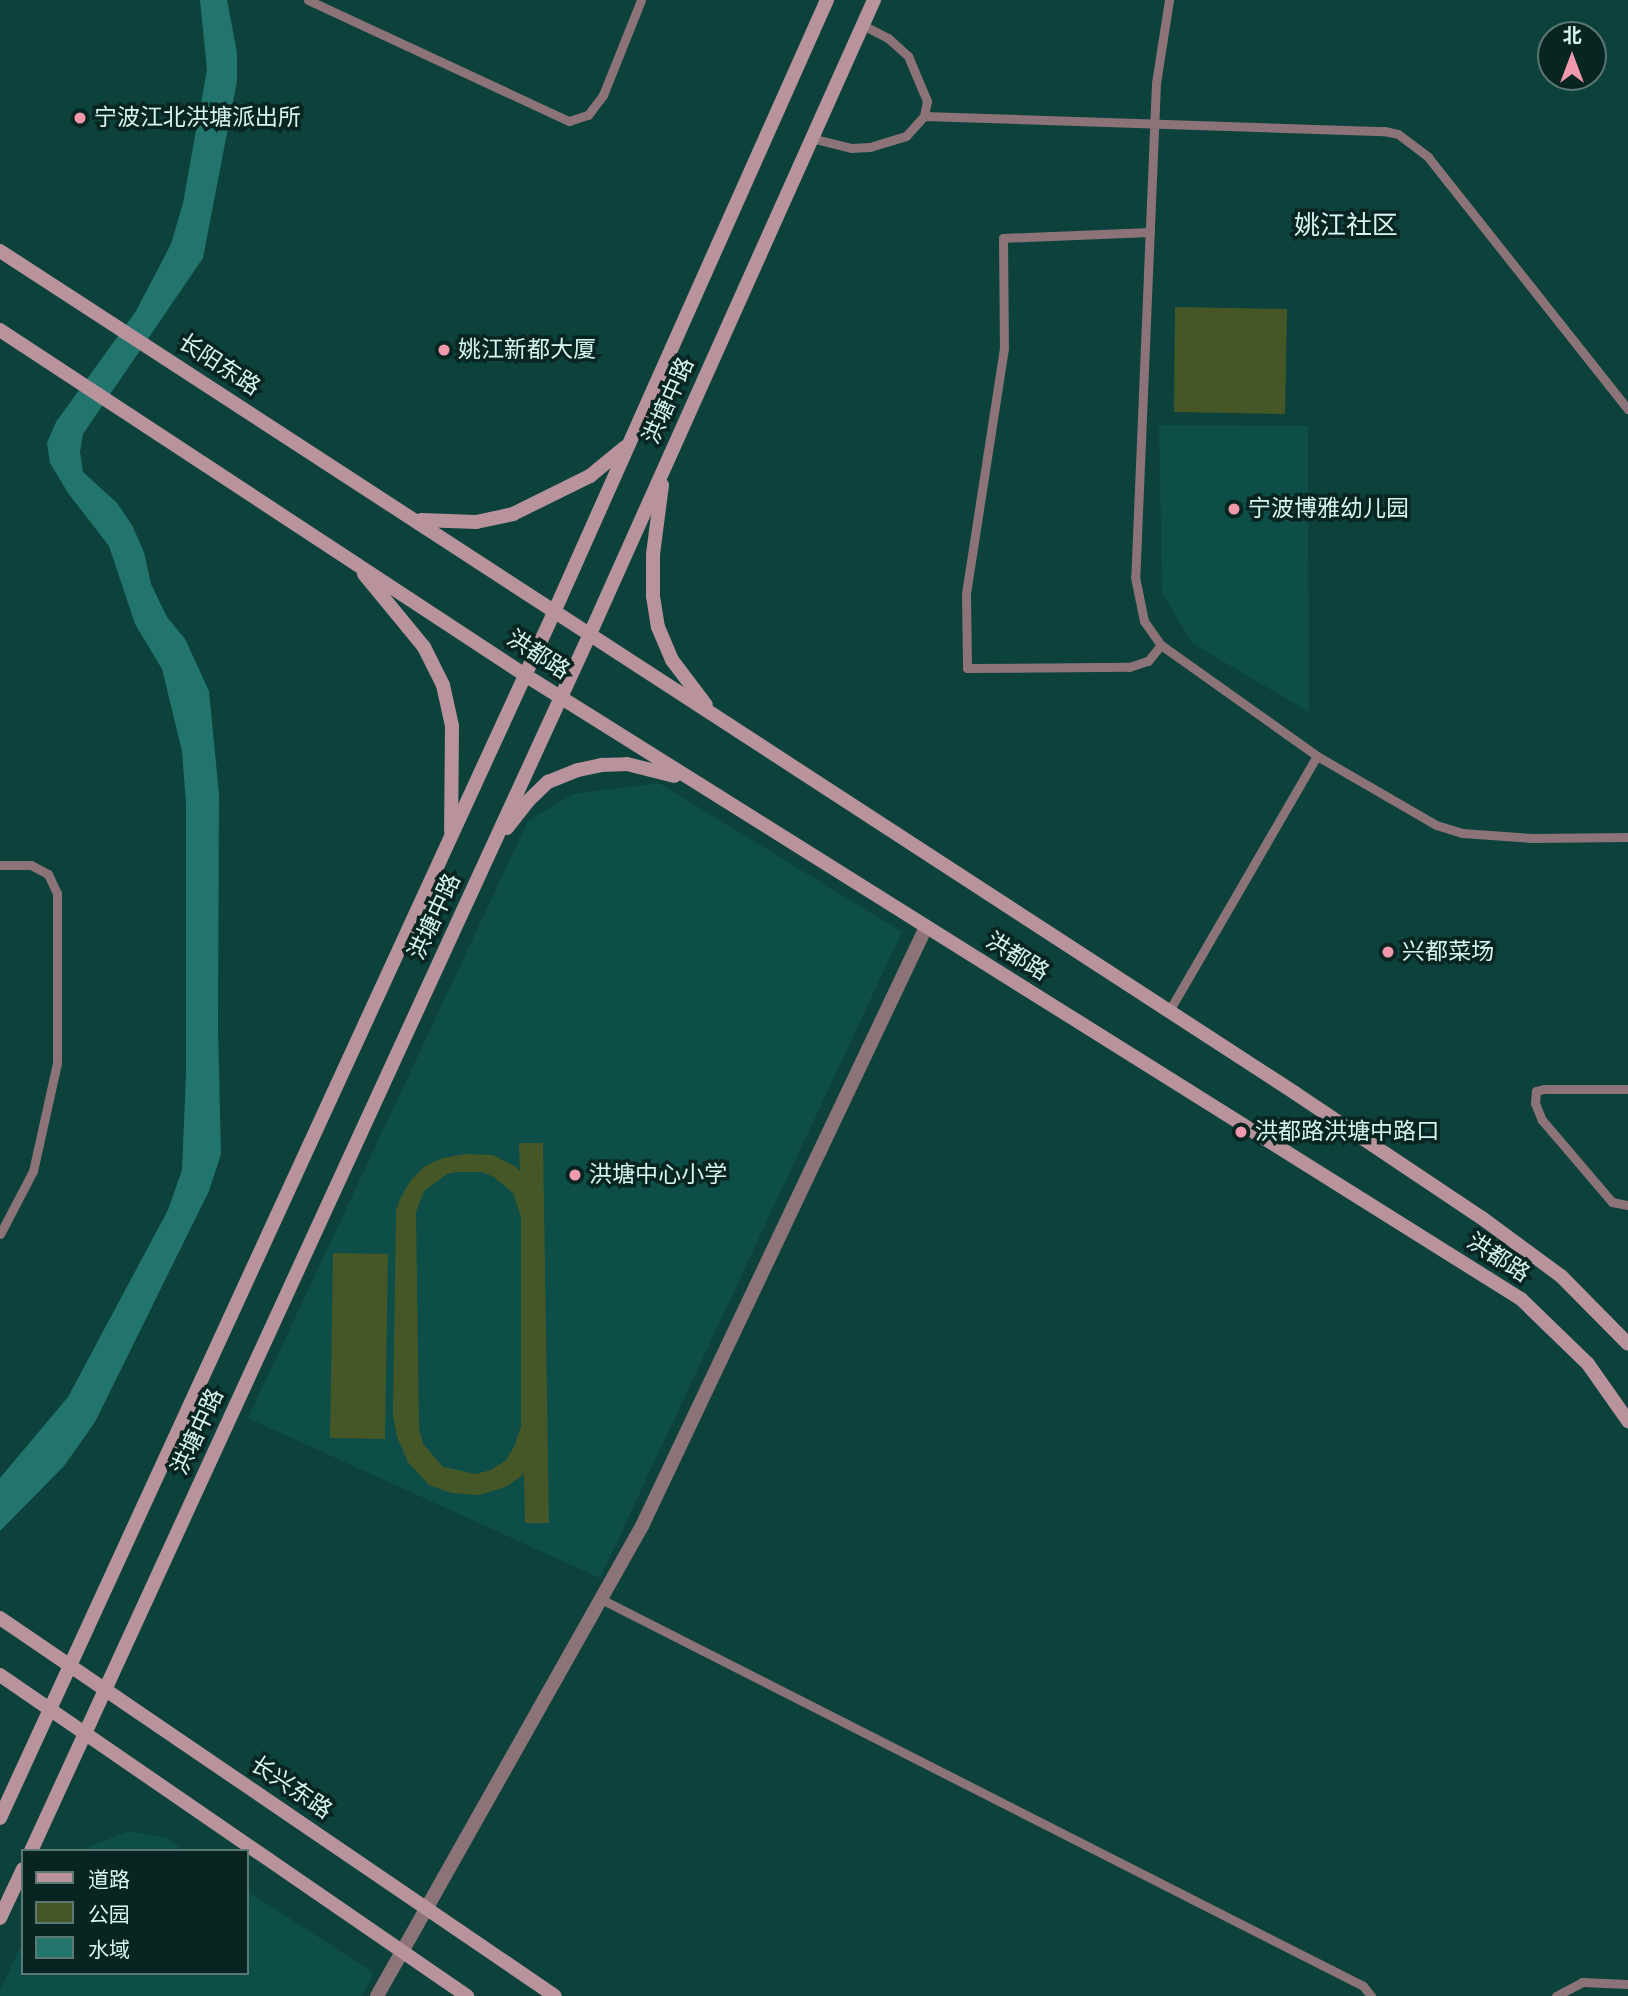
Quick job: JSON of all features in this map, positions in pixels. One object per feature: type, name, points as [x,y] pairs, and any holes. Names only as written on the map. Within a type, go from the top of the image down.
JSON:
[{"type":"main road","name":"洪塘中路","points":[[0,1818],[555,610],[827,0]]},
{"type":"main road","name":"洪塘中路","points":[[32,1849],[561,698],[874,0]]},
{"type":"main road","name":"长阳东路","points":[[0,251],[413,518]]},
{"type":"main road","points":[[0,330],[354,562],[424,647],[443,685],[452,726],[450,838]]},
{"type":"main road","points":[[413,518],[438,522],[476,522],[513,514],[590,477],[629,444]]},
{"type":"main road","points":[[664,467],[653,554],[653,596],[658,627],[671,660],[714,715]]},
{"type":"main road","name":"洪都路","points":[[413,518],[1482,1218],[1550,1268],[1628,1344]]},
{"type":"main road","name":"洪都路","points":[[354,562],[561,698],[1521,1299],[1588,1364],[1628,1421]]},
{"type":"main road","points":[[490,852],[528,801],[548,782],[578,770],[627,764],[695,782]]},
{"type":"main road","name":"长兴东路","points":[[0,1618],[555,1996]]},
{"type":"main road","points":[[0,1675],[467,1996]]},
{"type":"main road","points":[[0,1918],[21,1873]]},
{"type":"street","points":[[377,1996],[642,1526],[926,927]]},
{"type":"lane","points":[[312,1],[569,121],[588,115],[603,95],[641,0]]},
{"type":"lane","points":[[1169,0],[1156,83],[1135,590],[1144,621],[1161,645],[1317,757],[1436,825],[1462,833],[1532,838],[1628,838]]},
{"type":"lane","points":[[811,138],[851,148],[870,147],[906,136],[924,116],[928,100],[908,56],[888,38],[863,25]]},
{"type":"lane","points":[[924,116],[1384,131],[1398,134],[1428,157],[1628,409]]},
{"type":"lane","points":[[1150,232],[1003,238],[1004,348],[966,593],[967,668],[1129,667],[1148,661],[1161,645]]},
{"type":"lane","points":[[1169,1011],[1317,757]]},
{"type":"lane","points":[[0,865],[31,865],[48,874],[57,893],[57,1063],[33,1171],[0,1234]]},
{"type":"lane","points":[[1628,1089],[1544,1089],[1536,1091],[1535,1103],[1542,1120],[1612,1202],[1628,1205]]},
{"type":"lane","points":[[601,1599],[1363,1986],[1371,1996]]},
{"type":"lane","points":[[1556,1996],[1582,1982],[1628,1984]]},
{"type":"shaded area","name":"宁波博雅幼儿园","points":[[1159,425],[1308,426],[1309,712],[1192,643],[1162,593]]},
{"type":"shaded area","name":"洪塘中心小学","points":[[659,783],[902,932],[600,1578],[248,1418],[528,821],[573,794]]},
{"type":"shaded area","points":[[129,1831],[166,1838],[183,1849],[83,1849]]},
{"type":"shaded area","points":[[248,1892],[374,1973],[361,1996],[0,1996],[0,1990],[21,1945],[21,1975],[248,1975]]},
{"type":"green space","points":[[1175,307],[1287,309],[1285,414],[1174,412]]},
{"type":"green space","points":[[519,1143],[543,1143],[549,1523],[525,1523],[524,1474],[506,1487],[479,1495],[451,1493],[429,1485],[408,1462],[397,1437],[393,1415],[396,1211],[401,1197],[411,1180],[425,1166],[443,1158],[465,1154],[493,1155],[515,1166],[520,1172]],"holes":[[[482,1172],[494,1177],[513,1193],[521,1217],[521,1426],[515,1445],[506,1460],[491,1470],[476,1474],[443,1467],[423,1444],[419,1428],[416,1212],[424,1191],[447,1174]]]},
{"type":"green space","points":[[333,1253],[388,1254],[385,1439],[330,1438]]},
{"type":"water","points":[[200,0],[227,0],[237,53],[237,81],[203,258],[83,434],[80,452],[83,472],[117,503],[132,525],[144,552],[151,584],[167,617],[185,639],[209,691],[219,794],[218,1028],[221,1154],[209,1191],[95,1422],[64,1466],[0,1531],[0,1478],[68,1397],[168,1210],[182,1170],[186,1074],[186,804],[182,751],[162,669],[135,624],[109,546],[68,493],[50,463],[47,443],[56,422],[136,311],[171,244],[183,203],[207,70]]},
{"type":"place","name":"宁波江北洪塘派出所","points":[[80,118]]},
{"type":"place","name":"姚江新都大厦","points":[[444,350]]},
{"type":"place","name":"宁波博雅幼儿园","points":[[1234,509]]},
{"type":"place","name":"兴都菜场","points":[[1388,952]]},
{"type":"place","name":"洪都路洪塘中路口","points":[[1241,1132]]},
{"type":"place","name":"洪塘中心小学","points":[[575,1175]]},
{"type":"district","name":"姚江社区","points":[[1346,227]]}]
